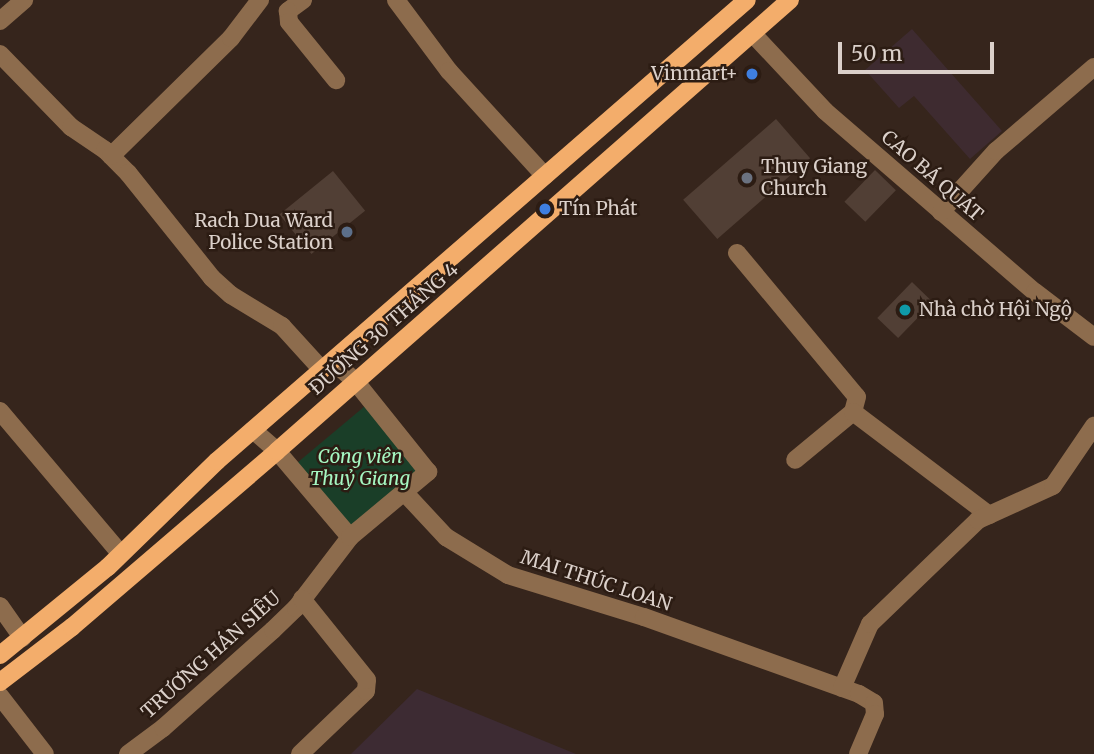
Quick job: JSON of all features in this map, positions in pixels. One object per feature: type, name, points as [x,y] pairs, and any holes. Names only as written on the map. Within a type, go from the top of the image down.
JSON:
[{"type":"main road","name":"ĐƯỜNG 30 THÁNG 4","points":[[0,655],[121,554],[253,430],[747,0]]},
{"type":"main road","name":"ĐƯỜNG 30 THÁNG 4","points":[[0,682],[72,627],[277,451],[753,34],[784,2]]},
{"type":"main road","points":[[733,12],[753,34]]},
{"type":"street","points":[[0,21],[24,0]]},
{"type":"street","points":[[111,156],[231,38],[260,0]]},
{"type":"street","points":[[396,0],[449,71],[545,176]]},
{"type":"street","points":[[290,4],[291,27],[336,80]]},
{"type":"street","name":"CAO BÁ QUÁT","points":[[753,34],[804,91],[941,212],[1094,337]]},
{"type":"street","points":[[0,54],[71,127],[111,156],[136,182],[212,278],[231,295],[282,326],[327,365],[356,382],[428,472],[404,492]]},
{"type":"street","points":[[941,212],[996,151],[1094,67]]},
{"type":"street","points":[[737,253],[857,397],[853,412],[795,460]]},
{"type":"street","points":[[0,411],[121,554]]},
{"type":"street","points":[[853,412],[989,515]]},
{"type":"street","points":[[842,688],[870,624],[978,520],[1053,486],[1094,426]]},
{"type":"street","points":[[253,430],[277,451],[350,537]]},
{"type":"street","name":"TRƯƠNG HÁN SIÊU","points":[[128,754],[192,702],[302,599],[350,537],[404,492]]},
{"type":"street","name":"MAI THÚC LOAN","points":[[404,492],[446,537],[508,575],[644,617],[842,688],[874,703],[875,714],[858,754]]},
{"type":"street","points":[[300,754],[366,691],[367,680],[302,599]]},
{"type":"street","points":[[0,606],[22,638]]},
{"type":"street","points":[[0,696],[45,754]]},
{"type":"shaded area","points":[[912,29],[1002,131],[970,159],[914,96],[899,108],[865,70]]},
{"type":"shaded area","points":[[417,689],[576,754],[351,754]]},
{"type":"green space","name":"Công viên Thuỷ Giang","points":[[365,406],[421,473],[354,529],[298,463]]},
{"type":"building","name":"Thuy Giang Church","points":[[776,119],[810,158],[717,239],[683,200]]},
{"type":"building","points":[[875,170],[896,190],[865,222],[844,202]]},
{"type":"building","points":[[333,171],[365,211],[311,254],[279,214]]},
{"type":"building","name":"Nhà chờ Hội Ngộ","points":[[912,282],[933,302],[898,338],[877,318]]},
{"type":"place","name":"Vinmart+","points":[[752,74]]},
{"type":"place","name":"Thuy Giang Church","points":[[747,178]]},
{"type":"place","name":"Tín Phát","points":[[545,209]]},
{"type":"place","name":"Rach Dua Ward Police Station","points":[[347,232]]},
{"type":"place","name":"Nhà chờ Hội Ngộ","points":[[905,310]]}]
